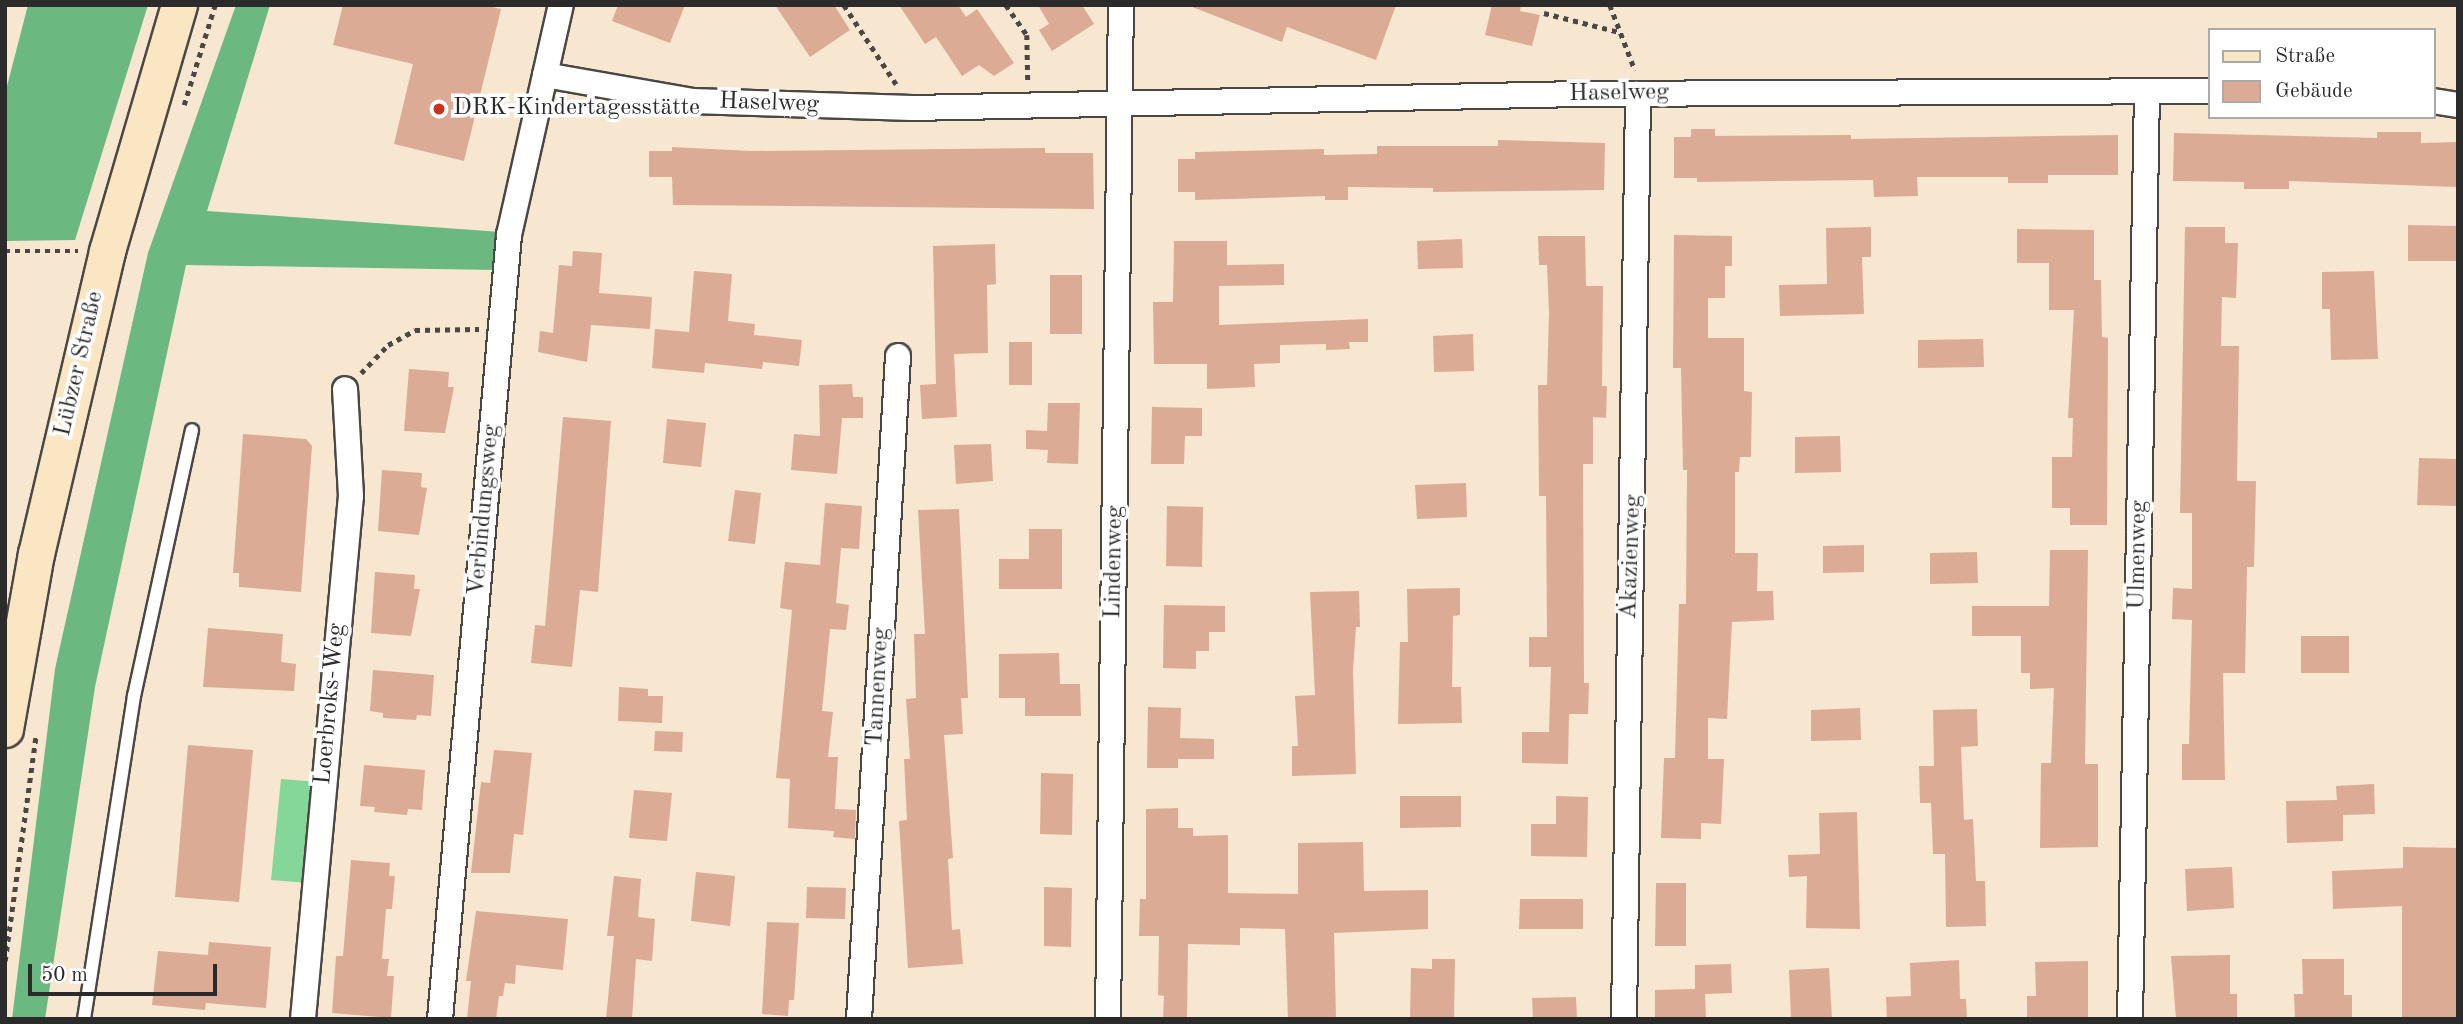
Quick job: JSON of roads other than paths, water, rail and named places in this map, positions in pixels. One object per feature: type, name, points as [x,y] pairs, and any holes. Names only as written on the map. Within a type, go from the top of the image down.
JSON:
[{"type":"street","name":"Lübzer Straße","points":[[22,726],[36,554],[107,251],[179,5]]},
{"type":"street","name":"Verbindungsweg","points":[[440,1019],[509,235],[561,5]]},
{"type":"street","name":"Lindenweg","points":[[1108,1019],[1121,5]]},
{"type":"street","name":"Haselweg","points":[[545,75],[692,101],[912,108],[1638,95],[2208,91]]},
{"type":"street","name":"Ulmenweg","points":[[2130,1019],[2147,91]]},
{"type":"street","name":"Akazienweg","points":[[1624,1019],[1638,95]]},
{"type":"street","points":[[2435,101],[2458,105]]},
{"type":"street","name":"Tannenweg","points":[[859,1019],[898,356]]},
{"type":"street","name":"Loerbroks-Weg","points":[[303,1019],[351,496],[345,389]]},
{"type":"lane","points":[[84,1019],[134,696],[191,430]]},
{"type":"place","name":"DRK-Kindertagesstätte","points":[[439,109]]}]
